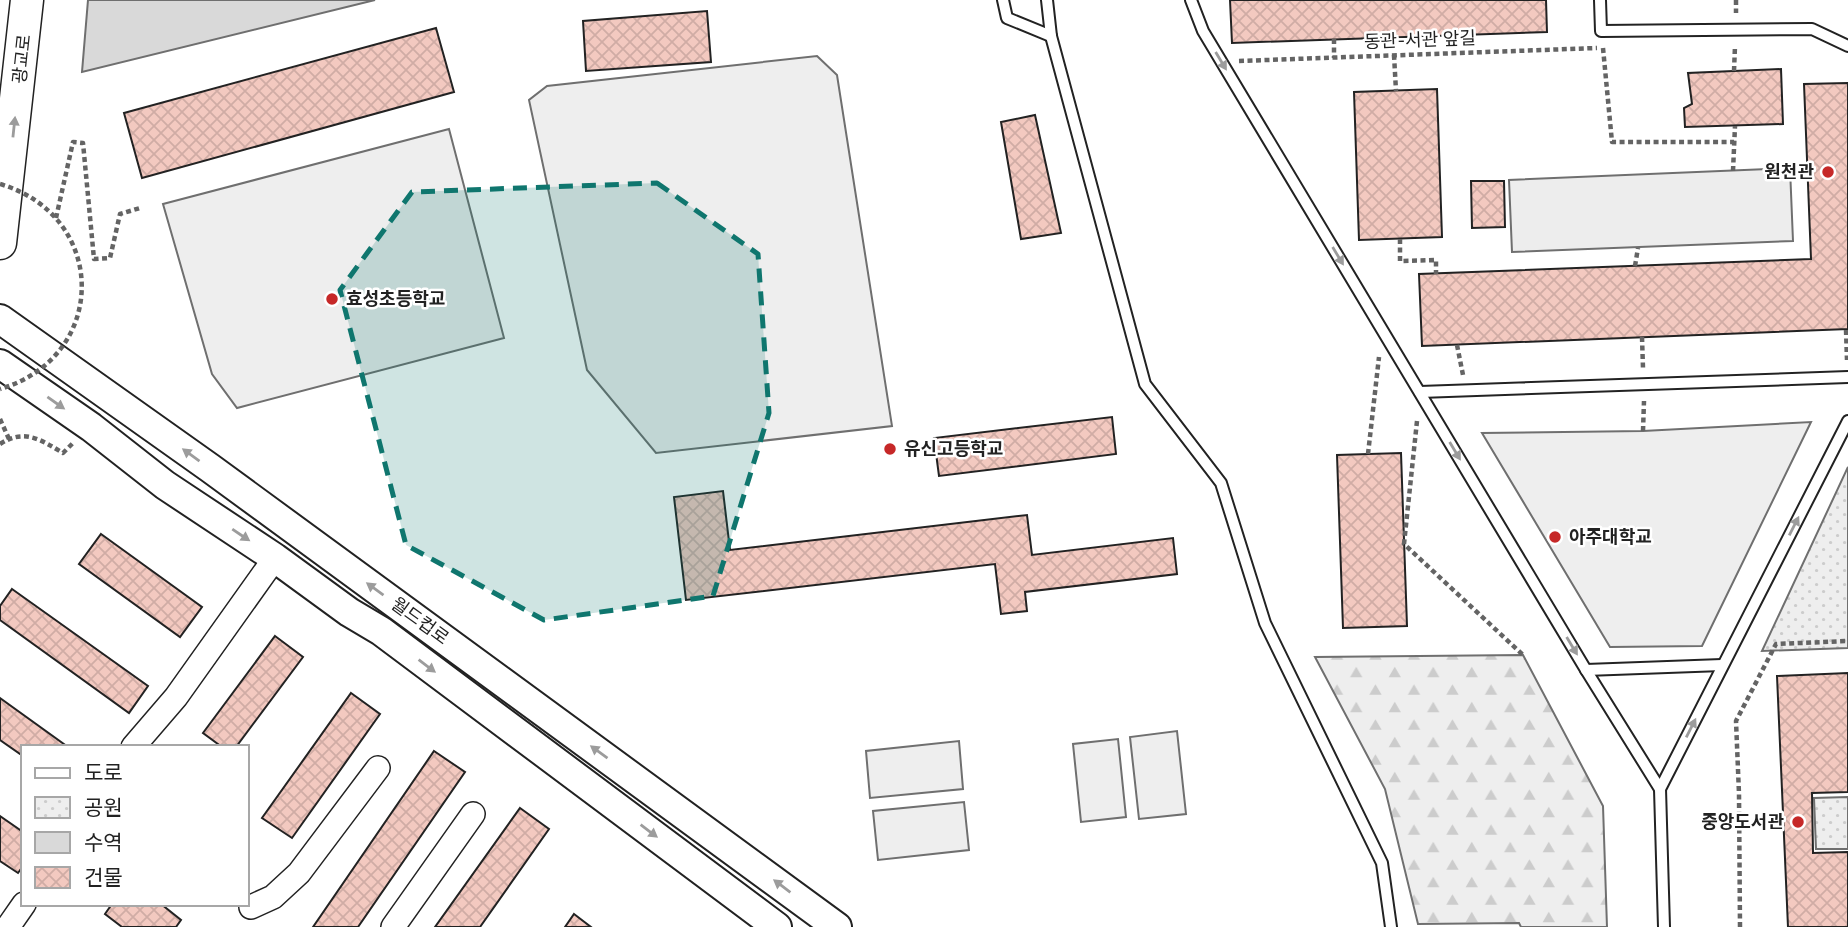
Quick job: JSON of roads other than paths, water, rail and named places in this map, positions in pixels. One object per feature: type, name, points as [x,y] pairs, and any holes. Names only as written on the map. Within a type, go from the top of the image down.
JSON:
[{"type":"main road","name":"광교로","points":[[0,243],[27,0]]},
{"type":"street","name":"월드컵로","points":[[0,319],[232,484],[837,927]]},
{"type":"street","name":"월드컵로","points":[[0,364],[91,427],[166,485],[393,640],[777,927]]},
{"type":"street","points":[[135,745],[176,697],[275,558]]},
{"type":"street","points":[[248,911],[273,897],[299,873],[378,768]]},
{"type":"street","points":[[393,927],[473,814]]},
{"type":"street","points":[[8,927],[23,906]]},
{"type":"lane","points":[[1003,0],[1007,18],[1051,36]]},
{"type":"lane","points":[[1047,0],[1051,36],[1145,384],[1221,483],[1265,623],[1382,863],[1391,927]]},
{"type":"lane","points":[[1191,0],[1203,31],[1660,789]]},
{"type":"lane","points":[[1600,0],[1601,31],[1812,29],[1848,46]]},
{"type":"lane","points":[[1420,392],[1848,377]]},
{"type":"lane","points":[[1664,927],[1660,789],[1848,421]]},
{"type":"lane","points":[[1586,670],[1722,665]]},
{"type":"water","points":[[88,0],[375,0],[82,72]]},
{"type":"place","name":"원천관","points":[[1828,172]]},
{"type":"place","name":"효성초등학교","points":[[332,299]]},
{"type":"place","name":"유신고등학교","points":[[890,449]]},
{"type":"place","name":"아주대학교","points":[[1555,537]]},
{"type":"place","name":"중앙도서관","points":[[1798,822]]}]
